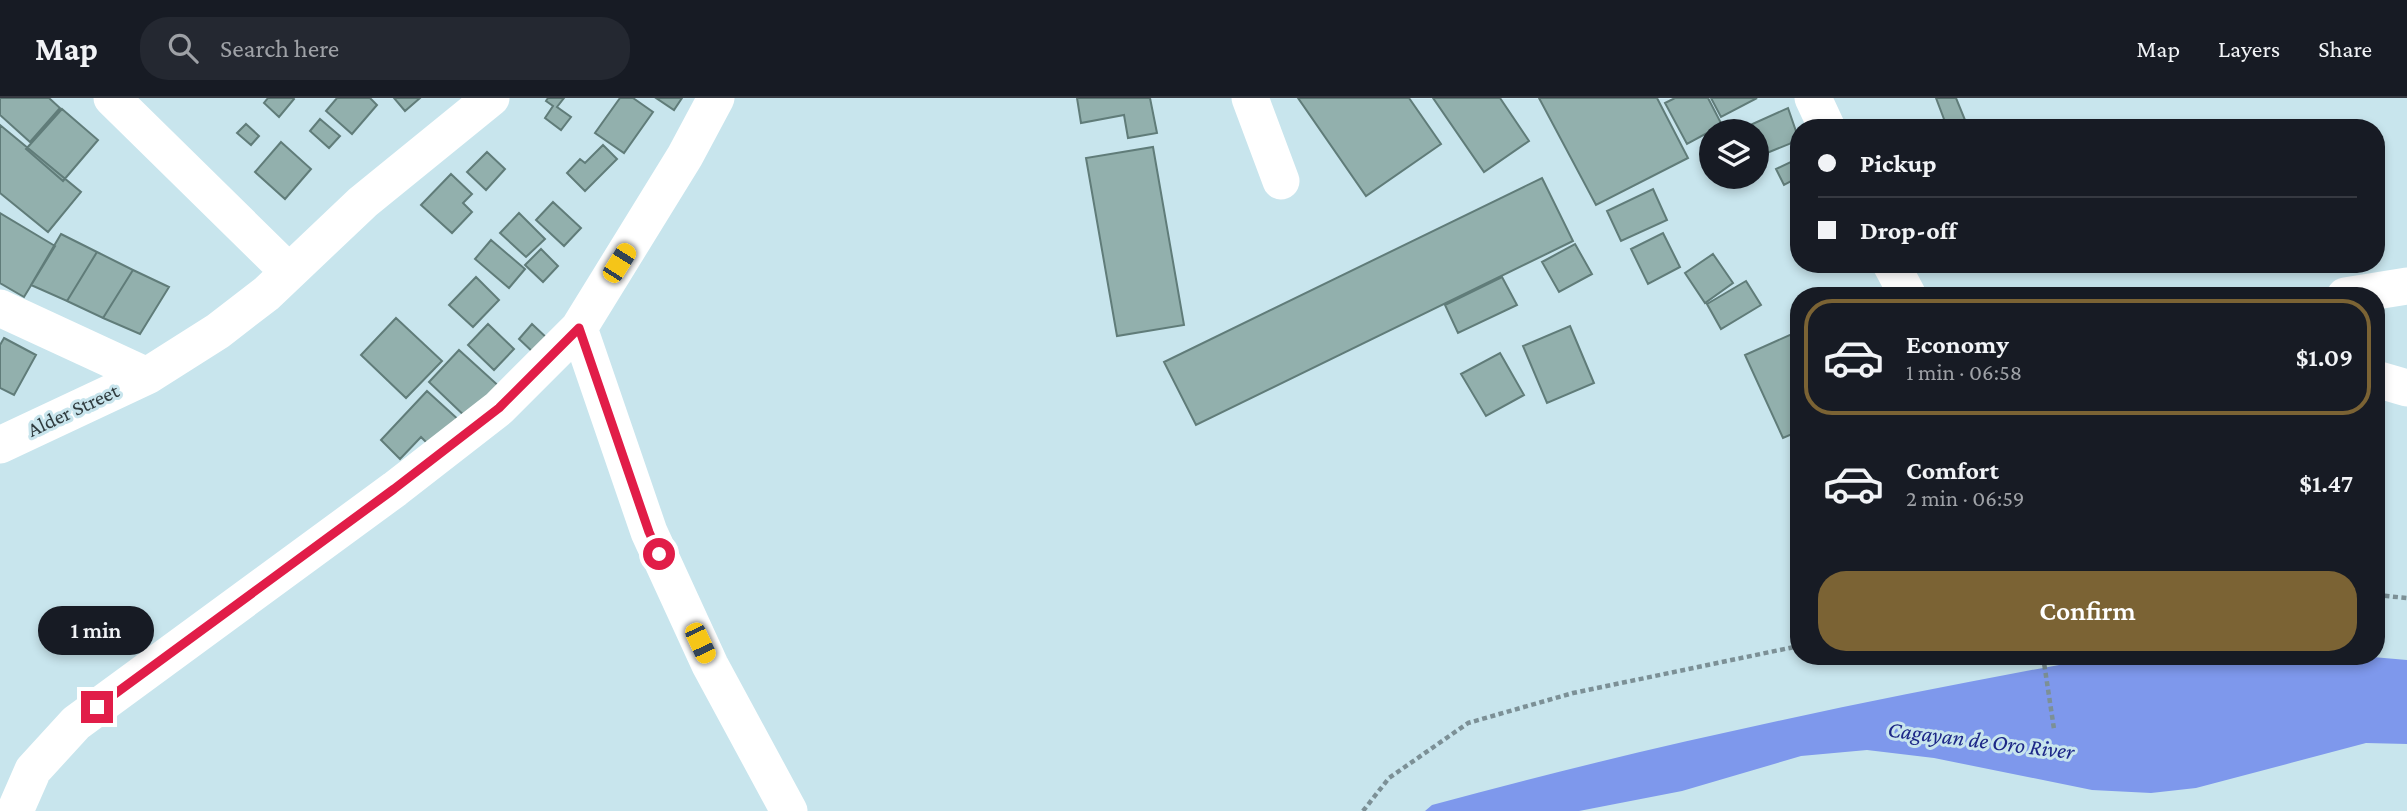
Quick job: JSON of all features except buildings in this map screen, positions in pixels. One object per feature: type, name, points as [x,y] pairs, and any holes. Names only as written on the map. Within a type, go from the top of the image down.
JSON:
[{"type":"street","points":[[112,98],[289,272]]},
{"type":"street","name":"Alder Street","points":[[0,445],[147,376],[227,324],[266,294],[363,202],[491,98]]},
{"type":"street","points":[[15,811],[33,770],[76,723],[394,489],[499,408],[579,328],[685,156],[716,98]]},
{"type":"street","points":[[1250,98],[1281,181]]},
{"type":"street","points":[[1813,98],[1823,119]]},
{"type":"street","points":[[2385,290],[2407,286]]},
{"type":"street","points":[[0,308],[147,376]]},
{"type":"street","points":[[579,328],[649,532],[710,665],[789,811]]},
{"type":"street","points":[[2385,382],[2407,388]]},
{"type":"path","points":[[2385,596],[2407,598]]},
{"type":"path","points":[[1363,811],[1389,778],[1468,723],[1573,693],[1790,648]]},
{"type":"path","points":[[2044,665],[2054,729]]},
{"type":"water","name":"Cagayan de Oro River","points":[[2385,658],[2407,660],[2407,744],[2366,743],[2196,788],[2151,793],[2092,790],[1934,758],[1867,750],[1801,756],[1682,791],[1579,811],[1425,811],[1432,805],[1600,762],[1938,688],[2060,665],[2385,665]]},
{"type":"route","points":[[97,707],[394,489],[499,408],[579,328],[659,554]]}]
